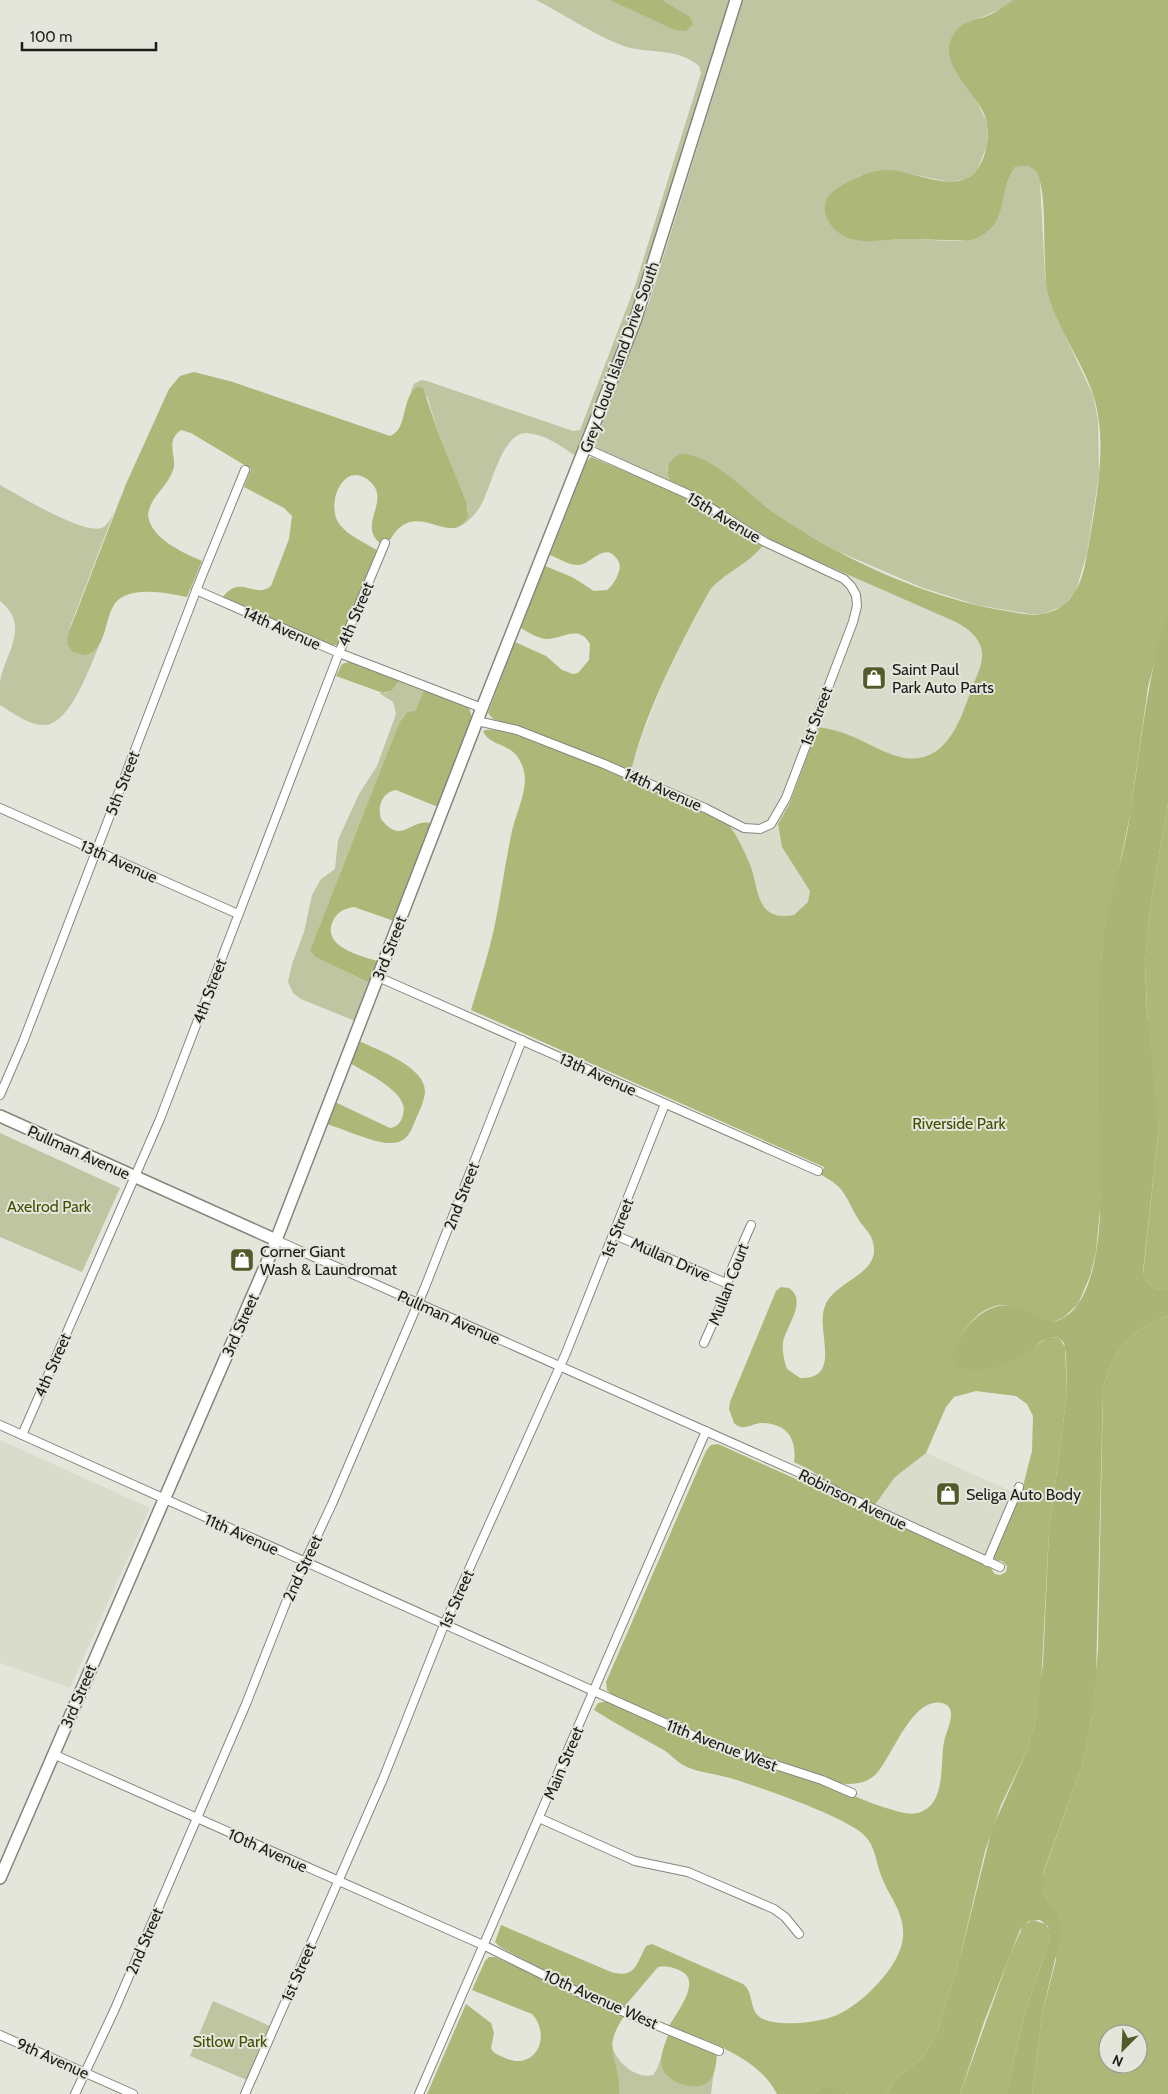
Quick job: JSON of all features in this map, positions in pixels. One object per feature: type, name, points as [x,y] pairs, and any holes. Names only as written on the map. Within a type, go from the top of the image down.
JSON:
[{"type":"street","name":"Grey Cloud Island Drive South","points":[[482,708],[642,299],[736,0]]},
{"type":"street","name":"15th Avenue","points":[[585,448],[690,495],[757,538],[844,579],[856,595]]},
{"type":"street","name":"5th Street","points":[[0,1095],[23,1042],[196,590],[245,470]]},
{"type":"street","name":"4th Street","points":[[22,1435],[164,1107],[339,653],[385,543]]},
{"type":"street","name":"14th Avenue","points":[[196,590],[339,653],[482,708]]},
{"type":"street","name":"1st Street","points":[[762,828],[774,821],[786,798],[853,622],[857,606],[856,595]]},
{"type":"street","name":"3rd Street","points":[[0,1878],[276,1240],[482,708]]},
{"type":"street","name":"14th Avenue","points":[[477,721],[517,730],[604,764],[705,808],[737,825],[748,828],[762,828]]},
{"type":"street","name":"13th Avenue","points":[[0,808],[238,914]]},
{"type":"street","name":"13th Avenue","points":[[378,977],[818,1171]]},
{"type":"street","name":"2nd Street","points":[[76,2094],[114,2010],[304,1562],[418,1303],[522,1040]]},
{"type":"street","name":"1st Street","points":[[245,2094],[383,1778],[444,1624],[560,1366],[615,1235],[665,1104]]},
{"type":"street","name":"Pullman Avenue","points":[[0,1116],[706,1431]]},
{"type":"street","name":"Mullan Court","points":[[704,1343],[727,1291],[729,1275],[751,1226]]},
{"type":"street","name":"Mullan Drive","points":[[615,1235],[728,1284]]},
{"type":"street","name":"11th Avenue","points":[[0,1425],[594,1691]]},
{"type":"street","name":"Robinson Avenue","points":[[706,1431],[1000,1567]]},
{"type":"street","name":"Main Street","points":[[419,2094],[706,1431]]},
{"type":"street","points":[[988,1562],[1019,1487]]},
{"type":"street","name":"11th Avenue West","points":[[594,1691],[719,1748],[822,1780],[852,1793]]},
{"type":"street","name":"10th Avenue","points":[[53,1754],[483,1945]]},
{"type":"street","points":[[539,1818],[635,1861],[688,1872],[774,1909],[785,1917],[799,1934]]},
{"type":"street","name":"10th Avenue West","points":[[483,1945],[588,1997],[719,2051]]},
{"type":"street","name":"9th Avenue","points":[[0,2035],[133,2094]]},
{"type":"shaded area","points":[[729,515],[998,641],[795,1154],[525,1034]]},
{"type":"shaded area","points":[[1168,610],[1168,803],[1150,908],[1145,964],[1147,1013],[1159,1126],[1143,1272],[1149,1284],[1159,1289],[1168,1290],[1168,1316],[1144,1327],[1125,1343],[1112,1364],[1103,1389],[1096,1677],[1091,1724],[1083,1763],[1043,1873],[1043,1892],[1058,1914],[1060,1939],[1042,2014],[1032,2094],[1006,2094],[1025,2012],[1050,1939],[1048,1926],[1040,1920],[1029,1921],[1020,1930],[984,2022],[960,2094],[886,2094],[896,2079],[924,2056],[938,2030],[960,1957],[992,1829],[1026,1753],[1035,1723],[1043,1664],[1049,1531],[1067,1393],[1064,1343],[1059,1338],[1048,1338],[1021,1357],[989,1369],[963,1369],[956,1366],[953,1356],[958,1341],[965,1330],[978,1316],[994,1307],[1003,1305],[1021,1308],[1042,1320],[1052,1322],[1065,1317],[1075,1309],[1082,1297],[1093,1269],[1100,1212],[1098,1017],[1104,934],[1124,848],[1145,711],[1155,660]]},
{"type":"shaded area","points":[[893,1438],[1013,1492],[985,1555],[981,1555],[864,1502]]},
{"type":"shaded area","points":[[0,1440],[150,1508],[70,1688],[0,1663]]},
{"type":"shaded area","points":[[821,2088],[833,2088],[849,2094],[814,2094]]},
{"type":"green space","points":[[536,0],[730,0],[638,296],[576,456],[540,436],[527,433],[518,435],[504,450],[480,507],[461,526],[467,515],[467,503],[439,435],[427,396],[411,392],[409,396],[414,384],[421,380],[427,381],[573,431],[580,430],[635,286],[701,73],[699,66],[681,56],[621,45]]},
{"type":"green space","points":[[610,0],[662,0],[690,17],[693,24],[686,31],[675,30]]},
{"type":"green space","points":[[743,0],[1013,0],[1003,8],[971,22],[975,98],[988,124],[987,145],[977,171],[967,179],[950,182],[896,171],[859,176],[835,190],[849,238],[872,241],[902,239],[964,240],[980,236],[992,228],[1000,213],[1008,182],[1015,167],[1028,166],[1036,171],[1040,180],[1045,276],[1057,319],[1093,395],[1098,420],[1099,474],[1087,553],[1076,591],[1063,606],[1043,614],[1030,614],[977,605],[923,588],[837,551],[803,532],[776,514],[729,477],[699,458],[675,457],[667,469],[670,481],[600,450],[595,446],[650,300]]},
{"type":"green space","name":"Riverside Park","points":[[1013,0],[1168,0],[1168,610],[1148,687],[1130,815],[1102,950],[1100,1209],[1096,1252],[1090,1276],[1078,1304],[1063,1318],[1050,1323],[1012,1306],[997,1306],[988,1309],[972,1320],[961,1336],[954,1353],[965,1370],[980,1369],[1012,1361],[1049,1337],[1059,1338],[1065,1347],[1067,1393],[1049,1531],[1041,1685],[1035,1723],[1026,1753],[1001,1805],[985,1851],[960,1957],[938,2030],[924,2056],[896,2079],[886,2094],[849,2094],[821,2088],[814,2094],[777,2094],[757,2069],[730,2051],[669,2026],[689,1989],[687,1976],[681,1971],[673,1968],[658,1967],[624,2007],[586,1992],[500,1947],[495,1942],[501,1925],[619,1974],[630,1972],[637,1964],[646,1946],[652,1944],[743,1984],[749,1992],[753,2007],[758,2016],[779,2023],[810,2022],[837,2015],[858,2002],[879,1983],[888,1972],[901,1948],[903,1928],[902,1920],[882,1878],[874,1850],[865,1836],[840,1820],[802,1803],[730,1778],[687,1767],[662,1749],[594,1710],[598,1703],[608,1701],[741,1758],[819,1782],[897,1811],[912,1814],[923,1811],[930,1806],[939,1790],[944,1742],[951,1714],[947,1705],[931,1703],[921,1709],[912,1718],[873,1777],[854,1784],[845,1784],[784,1768],[726,1747],[612,1695],[607,1690],[606,1682],[706,1451],[711,1445],[718,1444],[989,1566],[995,1574],[1000,1575],[1006,1572],[1007,1566],[1002,1561],[995,1560],[994,1557],[1023,1486],[1032,1451],[1033,1416],[1027,1404],[1016,1396],[976,1391],[954,1397],[946,1407],[926,1453],[895,1477],[874,1506],[835,1487],[812,1471],[794,1462],[795,1454],[792,1440],[785,1430],[779,1426],[759,1423],[741,1427],[734,1423],[729,1409],[730,1402],[776,1291],[781,1287],[789,1288],[794,1293],[796,1300],[794,1314],[783,1342],[787,1369],[800,1378],[813,1377],[820,1371],[824,1363],[824,1309],[829,1299],[865,1269],[871,1261],[874,1251],[872,1239],[844,1193],[829,1179],[821,1175],[824,1167],[471,1010],[492,939],[512,831],[522,800],[525,783],[525,775],[519,759],[514,753],[487,737],[483,731],[498,731],[525,737],[560,749],[637,781],[727,825],[734,832],[745,852],[758,894],[766,909],[772,914],[782,916],[794,915],[808,902],[810,891],[782,847],[778,824],[790,803],[818,727],[843,733],[893,755],[910,759],[930,755],[948,740],[955,730],[981,665],[982,650],[973,634],[956,622],[778,544],[697,494],[670,481],[668,469],[670,462],[680,454],[705,461],[731,477],[766,507],[801,531],[857,561],[917,587],[977,605],[1029,614],[1052,612],[1071,597],[1077,587],[1086,562],[1100,468],[1100,430],[1093,394],[1057,319],[1048,293],[1045,264],[1044,210],[1040,181],[1036,171],[1028,166],[1015,167],[1006,187],[998,219],[984,235],[971,240],[858,240],[849,238],[832,226],[825,211],[826,202],[833,191],[851,180],[873,172],[895,171],[948,181],[960,181],[971,176],[979,167],[984,156],[988,128],[980,106],[952,64],[949,53],[950,41],[957,30],[963,25],[1001,9]]},
{"type":"green space","points":[[194,372],[233,382],[390,436],[396,433],[400,427],[412,392],[417,387],[423,388],[439,435],[467,503],[468,517],[461,526],[452,528],[411,522],[400,527],[390,540],[384,538],[381,544],[374,536],[372,528],[377,503],[375,487],[367,479],[358,475],[350,476],[344,480],[339,487],[334,505],[338,522],[351,535],[378,551],[341,640],[337,645],[330,645],[222,598],[235,588],[265,590],[271,586],[289,539],[292,516],[284,508],[244,487],[251,469],[191,433],[181,430],[173,439],[174,465],[171,476],[152,502],[148,515],[150,523],[161,538],[177,549],[202,561],[187,597],[151,592],[133,593],[125,596],[113,606],[102,639],[93,652],[85,655],[73,652],[67,643],[68,634],[126,484],[169,389],[180,376]]},
{"type":"green space","points":[[591,457],[680,494],[763,545],[710,590],[664,679],[645,726],[631,771],[530,731],[493,719],[488,713],[515,642],[546,656],[562,670],[573,674],[578,673],[589,660],[590,644],[581,635],[570,634],[544,639],[521,628],[545,566],[572,577],[594,591],[607,590],[617,576],[620,568],[619,563],[612,554],[607,552],[581,565],[566,562],[550,555],[587,461]]},
{"type":"green space","points":[[0,485],[37,506],[85,527],[97,529],[105,526],[114,512],[71,624],[67,643],[98,645],[102,638],[80,689],[64,714],[55,722],[45,725],[33,723],[0,705],[0,681],[14,639],[15,629],[14,620],[9,610],[0,601]]},
{"type":"green space","points":[[349,662],[399,680],[392,690],[383,693],[336,676],[342,664]]},
{"type":"green space","points":[[399,680],[424,690],[415,711],[405,714],[399,723],[310,950],[315,957],[370,983],[355,1021],[301,999],[293,993],[288,982],[292,964],[304,932],[312,895],[321,879],[335,869],[338,840],[359,794],[377,766],[396,714],[393,702],[379,693],[386,693]]},
{"type":"green space","points":[[424,690],[469,708],[472,717],[438,807],[396,790],[387,794],[380,805],[381,819],[388,827],[395,830],[400,831],[424,822],[432,823],[394,921],[354,907],[342,910],[334,919],[331,928],[332,936],[337,943],[352,953],[378,961],[370,983],[315,957],[310,950],[399,723],[407,712],[415,711]]},
{"type":"green space","points":[[1168,803],[1167,1290],[1152,1287],[1143,1275],[1159,1126],[1148,1030],[1145,964],[1150,908]]},
{"type":"green space","points":[[359,1041],[400,1060],[418,1075],[423,1083],[424,1099],[410,1133],[397,1143],[385,1143],[368,1139],[326,1124],[335,1102],[390,1128],[395,1127],[402,1118],[404,1107],[394,1092],[386,1084],[350,1063]]},
{"type":"green space","name":"Axelrod Park","points":[[0,1133],[120,1188],[82,1272],[0,1237]]},
{"type":"green space","points":[[1168,1316],[1168,2094],[1032,2094],[1042,2014],[1056,1960],[1052,1905],[1043,1892],[1043,1874],[1083,1763],[1091,1724],[1098,1650],[1103,1389],[1118,1353],[1134,1334],[1144,1327]]},
{"type":"green space","points":[[1032,1920],[1046,1924],[1050,1939],[1025,2012],[1006,2094],[960,2094],[1010,1955],[1023,1926]]},
{"type":"green space","points":[[489,1957],[495,1957],[625,2015],[617,2028],[612,2047],[619,2082],[619,2094],[427,2094],[466,2004],[491,2023],[494,2033],[491,2048],[496,2054],[514,2061],[524,2060],[537,2050],[541,2033],[538,2023],[532,2014],[472,1990],[485,1961]]},
{"type":"green space","name":"Sitlow Park","points":[[213,2001],[270,2026],[247,2080],[190,2056]]},
{"type":"green space","points":[[669,2032],[717,2054],[713,2074],[705,2084],[698,2086],[683,2085],[664,2072],[661,2057]]},
{"type":"green space","points":[[612,2043],[616,2056],[626,2067],[633,2072],[646,2076],[653,2075],[663,2053],[662,2062],[665,2070],[677,2081],[685,2084],[703,2084],[710,2080],[715,2062],[711,2094],[619,2094],[612,2056]]},
{"type":"place","name":"Saint Paul Park Auto Parts","points":[[874,678]]},
{"type":"place","name":"Corner Giant Wash & Laundromat","points":[[242,1260]]},
{"type":"place","name":"Seliga Auto Body","points":[[948,1494]]}]
